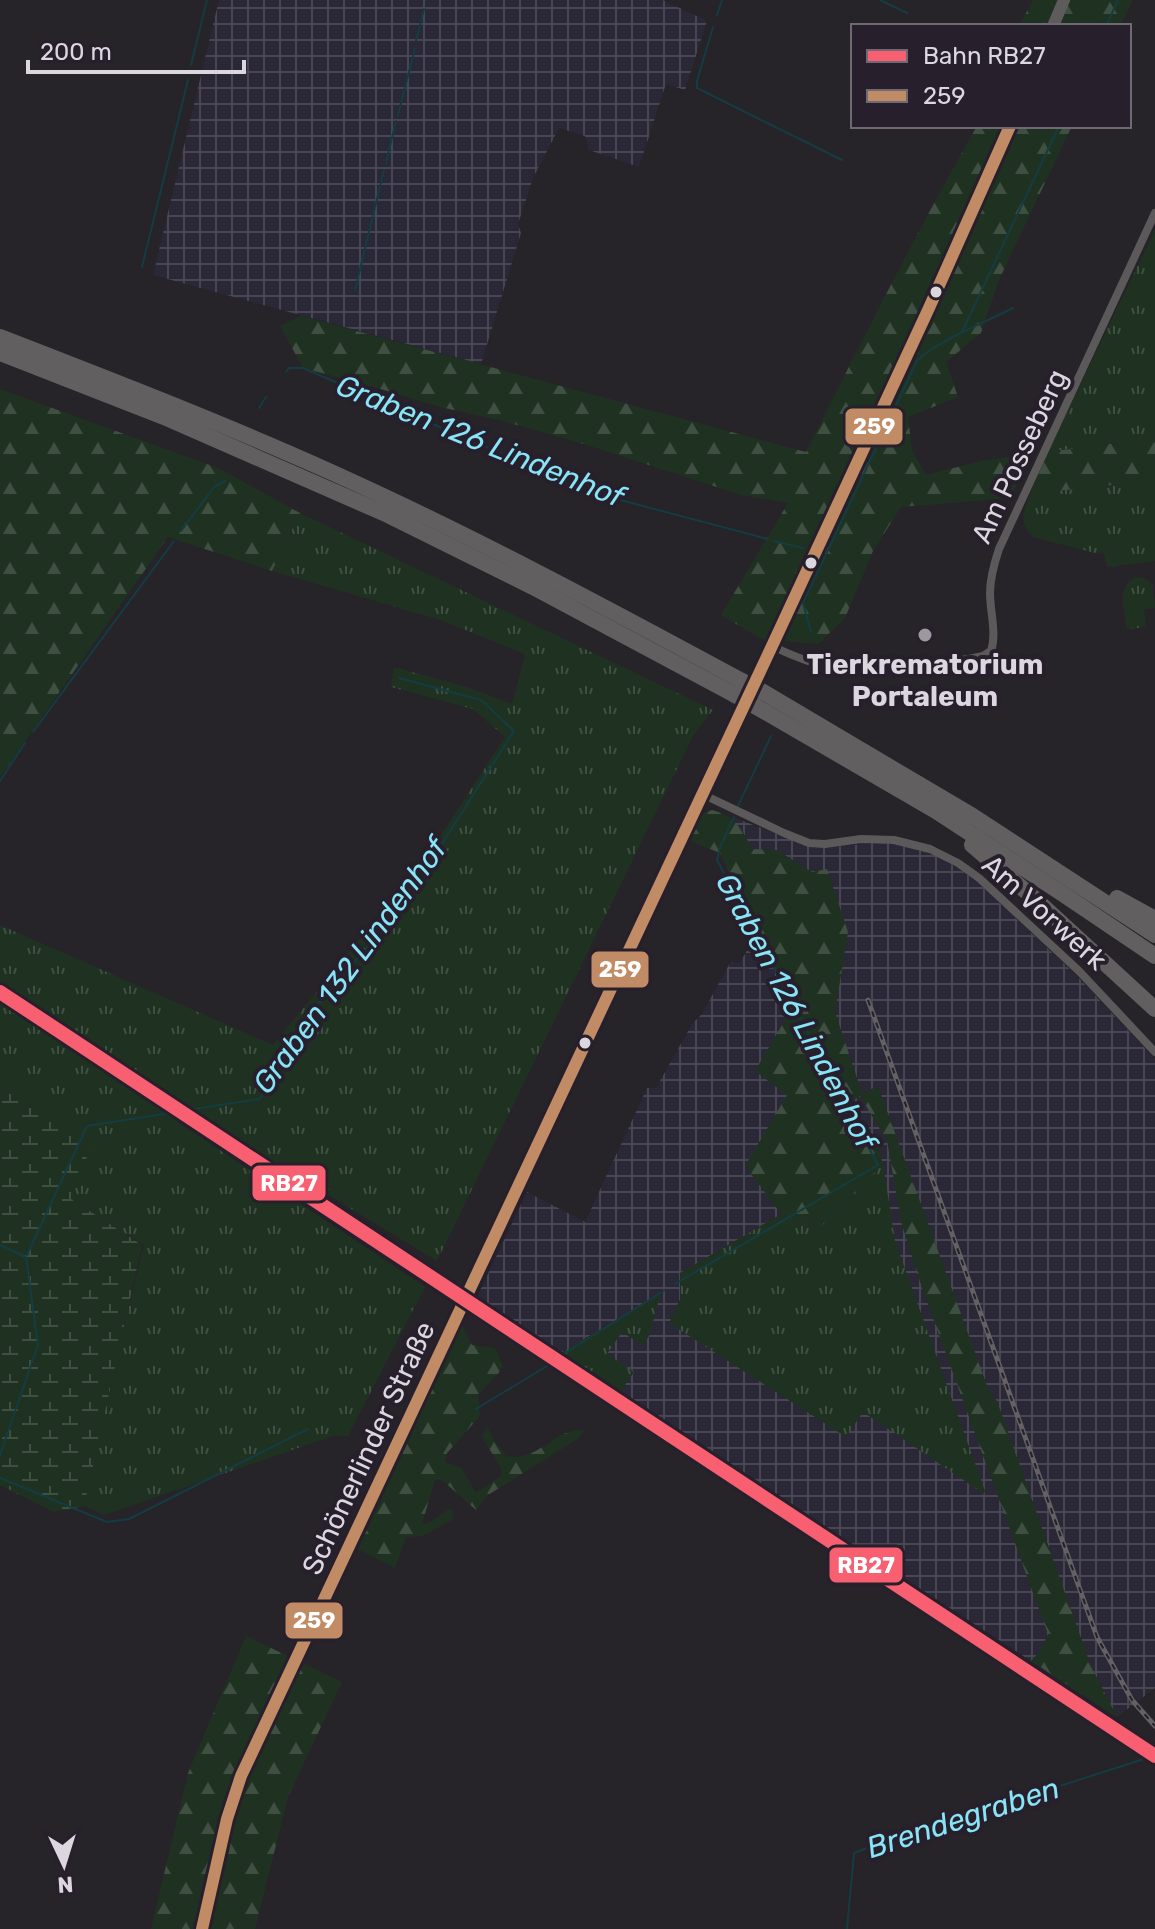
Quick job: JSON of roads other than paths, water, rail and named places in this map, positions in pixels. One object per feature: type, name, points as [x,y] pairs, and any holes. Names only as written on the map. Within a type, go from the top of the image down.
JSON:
[{"type":"highway","points":[[0,337],[118,382],[331,472],[482,544],[738,688]]},
{"type":"highway","points":[[0,353],[164,417],[388,515],[738,688],[945,799],[1155,935]]},
{"type":"highway","points":[[759,699],[936,811],[1155,956]]},
{"type":"highway","points":[[936,811],[953,830],[1035,899],[1155,1009]]},
{"type":"highway","points":[[1037,857],[1155,919]]},
{"type":"main road","points":[[1054,24],[1064,0]]},
{"type":"main road","name":"Schönerlinder Straße","points":[[202,1929],[227,1819],[241,1776],[772,646],[1009,128]]},
{"type":"street","name":"Am Posseberg","points":[[772,646],[820,666],[837,669],[969,659],[991,651],[991,577],[999,549],[1155,213]]},
{"type":"street","name":"Am Vorwerk","points":[[702,794],[809,843],[894,840],[930,849],[958,863],[979,878],[1079,971],[1155,1052]]},
{"type":"waterway","points":[[191,65],[207,0]]},
{"type":"waterway","points":[[717,15],[722,0]]},
{"type":"waterway","points":[[880,0],[907,13]]},
{"type":"waterway","points":[[1107,24],[1118,0]]},
{"type":"waterway","points":[[416,41],[424,9]]},
{"type":"waterway","points":[[713,27],[697,88],[842,160]]},
{"type":"waterway","points":[[398,115],[415,48]]},
{"type":"waterway","points":[[142,267],[188,80]]},
{"type":"waterway","points":[[386,163],[396,121]]},
{"type":"waterway","points":[[962,332],[1058,128]]},
{"type":"waterway","points":[[355,290],[384,170]]},
{"type":"waterway","points":[[811,632],[803,603],[917,361],[948,339],[1013,308]]},
{"type":"waterway","name":"Graben 126 Lindenhof","points":[[286,372],[289,368],[303,368],[590,492],[768,539]]},
{"type":"waterway","name":"Graben 126 Lindenhof","points":[[259,408],[266,397]]},
{"type":"waterway","name":"Graben 126 Lindenhof","points":[[181,531],[214,487],[225,481]]},
{"type":"waterway","points":[[33,732],[174,541]]},
{"type":"waterway","name":"Graben 126 Lindenhof","points":[[774,541],[803,548]]},
{"type":"waterway","name":"Graben 132 Lindenhof","points":[[194,1109],[260,1099],[310,1014],[401,908],[514,731],[481,700],[399,678]]},
{"type":"waterway","name":"Graben 126 Lindenhof","points":[[738,806],[771,736]]},
{"type":"waterway","points":[[0,781],[25,743]]},
{"type":"waterway","name":"Graben 126 Lindenhof","points":[[675,1284],[878,1165],[717,860],[734,817]]},
{"type":"waterway","name":"Graben 132 Lindenhof","points":[[27,1255],[87,1126],[170,1113]]},
{"type":"waterway","points":[[0,1245],[26,1257],[38,1345],[0,1455]]},
{"type":"waterway","name":"Graben 126 Lindenhof","points":[[562,1355],[665,1290]]},
{"type":"waterway","name":"Graben 126 Lindenhof","points":[[476,1409],[552,1363]]},
{"type":"waterway","points":[[0,1478],[107,1522],[129,1519],[308,1429]]},
{"type":"waterway","name":"Brendegraben","points":[[847,1929],[854,1853],[922,1827],[968,1819],[997,1806],[1144,1759]]},
{"type":"railway","points":[[868,1000],[1097,1637],[1132,1700],[1155,1726]]},
{"type":"rail line","name":"RB27","points":[[0,992],[1155,1756]]},
{"type":"place","name":"Tierkrematorium Portaleum","points":[[925,635]]}]
